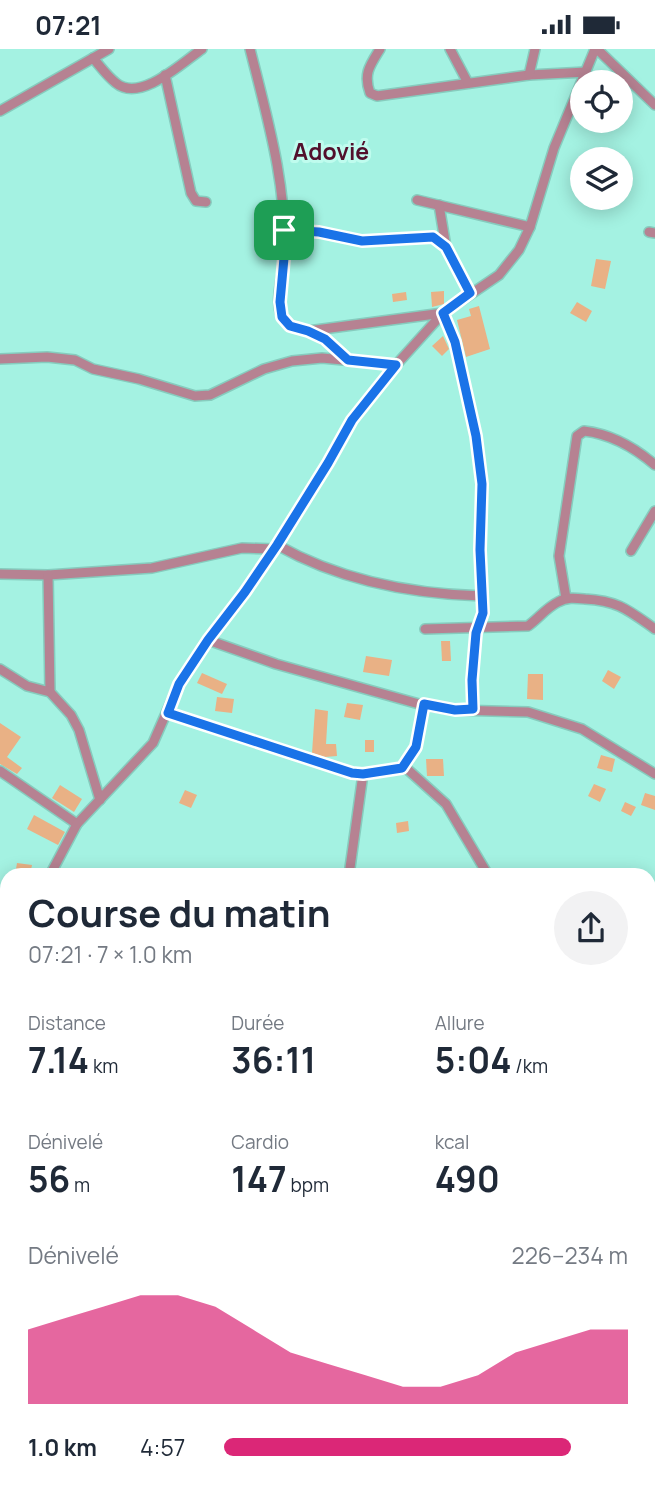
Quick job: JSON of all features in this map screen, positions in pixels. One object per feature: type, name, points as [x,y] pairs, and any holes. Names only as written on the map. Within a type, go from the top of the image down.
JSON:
[{"type":"street","points":[[0,111],[109,49]]},
{"type":"street","points":[[93,58],[116,84],[124,88],[140,89],[202,49]]},
{"type":"street","points":[[250,49],[282,196],[282,317],[290,326],[325,339],[348,360]]},
{"type":"street","points":[[380,49],[366,72],[370,93],[377,96],[529,75],[570,73]]},
{"type":"street","points":[[450,49],[468,83]]},
{"type":"street","points":[[529,75],[535,49]]},
{"type":"street","points":[[587,70],[596,49],[655,105]]},
{"type":"street","points":[[165,75],[191,193],[196,201],[206,202]]},
{"type":"street","points":[[54,868],[78,824],[153,743],[179,684],[275,547],[352,420],[396,365],[443,313],[507,267],[530,227],[554,148],[570,110]]},
{"type":"street","points":[[417,200],[530,227]]},
{"type":"street","points":[[439,205],[446,247],[470,293]]},
{"type":"street","points":[[284,230],[319,232],[362,241],[433,237],[446,247]]},
{"type":"street","points":[[308,331],[443,313]]},
{"type":"street","points":[[443,313],[455,342],[476,436],[482,484],[480,550],[483,613],[476,633],[472,680],[473,709]]},
{"type":"street","points":[[0,359],[47,356],[75,360],[93,369],[139,379],[195,396],[210,395],[264,369],[292,361],[322,358],[396,365]]},
{"type":"street","points":[[566,598],[559,556],[577,436],[584,432],[602,433],[638,450],[655,465]]},
{"type":"street","points":[[631,551],[655,511]]},
{"type":"street","points":[[0,575],[48,575],[152,568],[242,548],[275,547],[308,562],[390,587],[441,595],[482,596]]},
{"type":"street","points":[[48,575],[50,692]]},
{"type":"street","points":[[425,629],[528,626],[541,617],[546,608],[566,598],[610,601],[624,607],[655,629]]},
{"type":"street","points":[[208,640],[301,671],[424,704],[455,710],[528,712],[583,729],[655,774]]},
{"type":"street","points":[[0,669],[27,686],[50,692],[71,715],[79,730],[100,800]]},
{"type":"street","points":[[402,768],[416,747],[424,704]]},
{"type":"street","points":[[168,713],[320,763],[363,774],[406,768],[446,804],[484,868]]},
{"type":"street","points":[[0,771],[78,824]]},
{"type":"street","points":[[350,868],[363,774]]},
{"type":"building","points":[[596,259],[611,261],[605,289],[591,286]]},
{"type":"building","points":[[444,291],[444,304],[432,307],[431,292]]},
{"type":"building","points":[[406,292],[407,300],[393,302],[392,294]]},
{"type":"building","points":[[577,302],[592,311],[586,322],[570,313]]},
{"type":"building","points":[[479,306],[490,349],[466,357],[457,320],[471,316],[469,309]]},
{"type":"building","points":[[443,336],[449,349],[442,356],[432,346]]},
{"type":"building","points":[[441,641],[450,641],[451,661],[442,661]]},
{"type":"building","points":[[366,656],[392,660],[389,676],[363,672]]},
{"type":"building","points":[[608,670],[621,677],[614,689],[602,681]]},
{"type":"building","points":[[202,673],[227,684],[222,694],[197,683]]},
{"type":"building","points":[[528,674],[543,674],[543,700],[527,699]]},
{"type":"building","points":[[217,697],[234,699],[232,713],[215,711]]},
{"type":"building","points":[[347,703],[363,705],[360,720],[344,717]]},
{"type":"building","points":[[315,709],[328,711],[326,744],[336,744],[337,756],[325,757],[312,753]]},
{"type":"building","points":[[0,723],[21,737],[7,757],[22,768],[17,774],[0,764]]},
{"type":"building","points":[[365,740],[374,740],[374,752],[365,752]]},
{"type":"building","points":[[601,755],[615,759],[612,772],[597,768]]},
{"type":"building","points":[[426,759],[443,759],[444,776],[427,776]]},
{"type":"building","points":[[594,784],[606,789],[600,802],[588,796]]},
{"type":"building","points":[[60,785],[82,799],[74,812],[52,798]]},
{"type":"building","points":[[185,790],[197,795],[191,808],[179,803]]},
{"type":"building","points":[[645,793],[655,796],[655,810],[641,805]]},
{"type":"building","points":[[625,802],[636,807],[631,816],[621,811]]},
{"type":"building","points":[[34,815],[65,832],[58,845],[27,829]]},
{"type":"building","points":[[408,821],[409,831],[397,833],[396,823]]},
{"type":"building","points":[[17,863],[32,865],[31,868],[16,868]]},
{"type":"district","name":"Adovié","points":[[331,151]]},
{"type":"route","points":[[284,230],[319,232],[362,241],[433,237],[446,247],[470,293],[443,313],[455,342],[476,436],[482,484],[480,550],[483,613],[476,633],[472,680],[473,709],[455,710],[424,704],[416,747],[402,768],[352,773],[168,713],[179,684],[277,545],[352,420],[396,365],[348,360],[325,339],[290,326],[282,317],[280,302],[284,230]]}]
